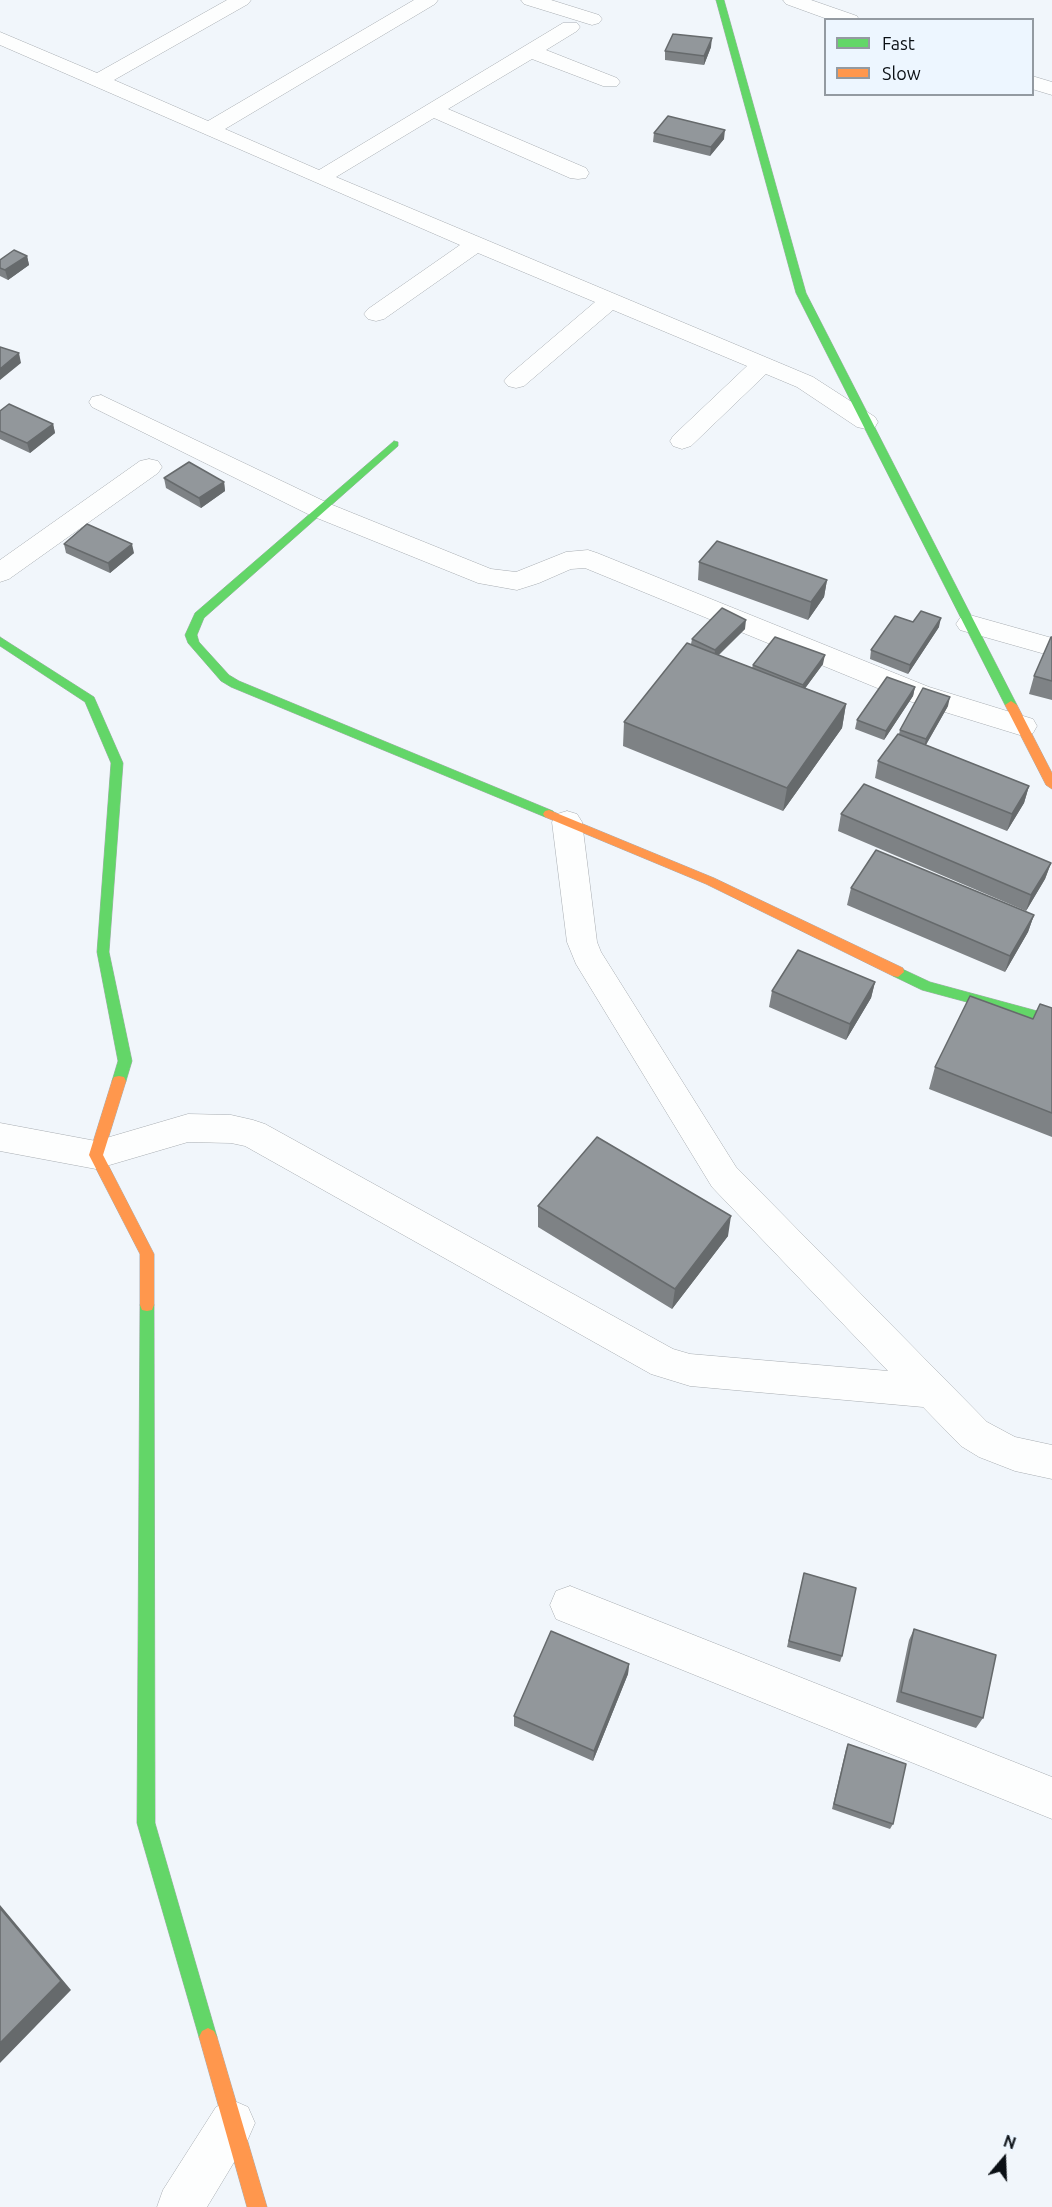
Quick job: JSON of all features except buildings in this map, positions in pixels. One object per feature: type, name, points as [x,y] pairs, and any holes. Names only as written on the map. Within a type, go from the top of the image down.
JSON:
[{"type":"street","points":[[100,80],[241,0]]},
{"type":"street","points":[[210,129],[428,0]]},
{"type":"street","points":[[531,0],[592,19]]},
{"type":"street","points":[[720,0],[801,293],[970,624],[1036,741],[1052,785]]},
{"type":"street","points":[[793,0],[844,18]]},
{"type":"street","points":[[320,178],[570,27]]},
{"type":"street","points":[[0,38],[320,178],[805,382],[866,422]]},
{"type":"street","points":[[530,51],[610,82]]},
{"type":"street","points":[[1034,83],[1052,89]]},
{"type":"street","points":[[433,110],[578,173]]},
{"type":"street","points":[[376,314],[476,244]]},
{"type":"street","points":[[516,381],[611,300]]},
{"type":"street","points":[[682,441],[763,364]]},
{"type":"street","points":[[101,402],[321,510],[487,577],[502,581],[530,577],[566,561],[588,560],[1036,741]]},
{"type":"street","points":[[394,444],[199,616],[191,635],[194,643],[225,678],[710,881],[927,986],[1052,1020]]},
{"type":"street","points":[[0,573],[148,466]]},
{"type":"street","points":[[970,624],[1052,647]]},
{"type":"street","points":[[0,641],[90,700],[117,763],[103,952],[124,1061],[96,1155],[147,1254],[146,1823],[256,2207]]},
{"type":"street","points":[[567,822],[582,942],[587,955],[724,1177],[974,1434],[992,1445],[1015,1454],[1052,1462]]},
{"type":"street","points":[[0,1137],[96,1155],[188,1128],[231,1129],[253,1134],[664,1362],[690,1370],[933,1391]]},
{"type":"street","points":[[570,1605],[1052,1798]]},
{"type":"street","points":[[180,2207],[232,2123]]},
{"type":"traffic: fast","points":[[720,0],[801,293],[1011,705]]},
{"type":"traffic: fast","points":[[394,444],[199,616],[191,635],[194,643],[225,678],[235,684],[549,814]]},
{"type":"traffic: fast","points":[[0,641],[90,700],[117,763],[103,952],[125,1061],[119,1081]]},
{"type":"traffic: fast","points":[[898,972],[927,986],[1052,1020]]},
{"type":"traffic: fast","points":[[147,1305],[146,1823],[208,2037]]},
{"type":"traffic: slow","points":[[1011,705],[1052,785]]},
{"type":"traffic: slow","points":[[549,814],[710,881],[898,972]]},
{"type":"traffic: slow","points":[[119,1081],[96,1155],[147,1254],[147,1305]]},
{"type":"traffic: slow","points":[[208,2037],[257,2207]]}]
